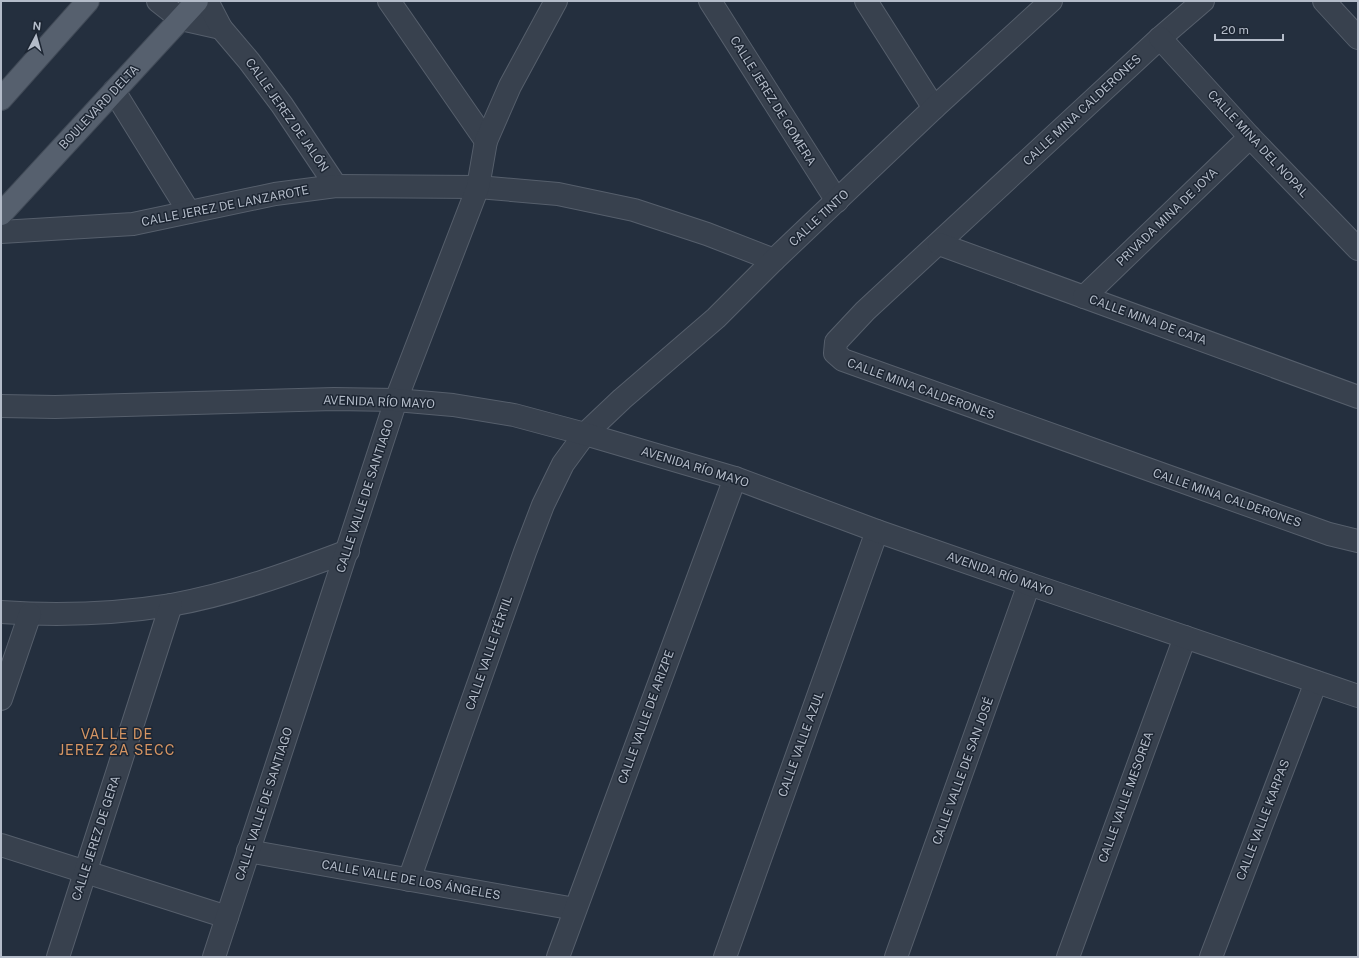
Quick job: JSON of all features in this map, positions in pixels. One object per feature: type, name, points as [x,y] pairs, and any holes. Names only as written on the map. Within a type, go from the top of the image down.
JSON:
[{"type":"main road","points":[[1,99],[88,1]]},
{"type":"main road","name":"BOULEVARD DELTA","points":[[1,214],[197,1]]},
{"type":"street","points":[[158,1],[181,19],[221,28]]},
{"type":"street","name":"CALLE JEREZ DE JALÓN","points":[[207,1],[221,28],[249,61],[282,105],[336,186]]},
{"type":"street","points":[[389,1],[486,140]]},
{"type":"street","name":"CALLE VALLE DE SANTIAGO","points":[[214,957],[348,551],[396,400],[478,186],[486,140],[510,86],[556,1]]},
{"type":"street","name":"CALLE JEREZ DE GOMERA","points":[[710,1],[837,201]]},
{"type":"street","points":[[866,1],[934,108]]},
{"type":"street","name":"CALLE MINA CALDERONES","points":[[1203,1],[1160,38],[846,330],[836,342],[834,347],[835,353],[838,357],[1007,420],[1329,534],[1358,541]]},
{"type":"street","points":[[1324,1],[1358,38]]},
{"type":"street","name":"CALLE TINTO","points":[[585,434],[622,399],[716,318],[774,260],[934,108],[1039,5]]},
{"type":"street","name":"CALLE MINA DEL NOPAL","points":[[1160,38],[1250,137],[1358,249]]},
{"type":"street","points":[[114,91],[188,212]]},
{"type":"street","name":"PRIVADA MINA DE JOYA","points":[[1084,297],[1250,137]]},
{"type":"street","name":"CALLE JEREZ DE LANZAROTE","points":[[1,232],[133,224],[275,194],[336,186],[478,186],[558,194],[634,210],[707,234],[774,260]]},
{"type":"street","name":"CALLE MINA DE CATA","points":[[939,244],[1358,397]]},
{"type":"street","name":"AVENIDA RÍO MAYO","points":[[1,406],[55,407],[326,399],[396,400],[453,405],[514,415],[735,478],[877,531],[1358,696]]},
{"type":"street","name":"CALLE VALLE FÉRTIL","points":[[409,880],[543,505],[563,464],[585,434]]},
{"type":"street","name":"CALLE VALLE DE ARIZPE","points":[[558,957],[735,478]]},
{"type":"street","name":"CALLE VALLE AZUL","points":[[725,957],[877,531]]},
{"type":"street","points":[[1,612],[30,614],[99,612],[171,605],[238,589],[294,572],[348,551]]},
{"type":"street","name":"CALLE VALLE DE SAN JOSÉ","points":[[896,957],[1029,584]]},
{"type":"street","name":"CALLE JEREZ DE GERA","points":[[58,957],[171,605]]},
{"type":"street","points":[[1,699],[30,614]]},
{"type":"street","name":"CALLE VALLE MESOREA","points":[[1068,957],[1185,637]]},
{"type":"street","name":"CALLE VALLE KARPAS","points":[[1211,957],[1316,682]]},
{"type":"street","points":[[1,845],[227,917]]},
{"type":"street","name":"CALLE VALLE DE LOS ÁNGELES","points":[[248,851],[575,909]]},
{"type":"district","name":"VALLE DE JEREZ 2A SECC","points":[[117,742]]}]
